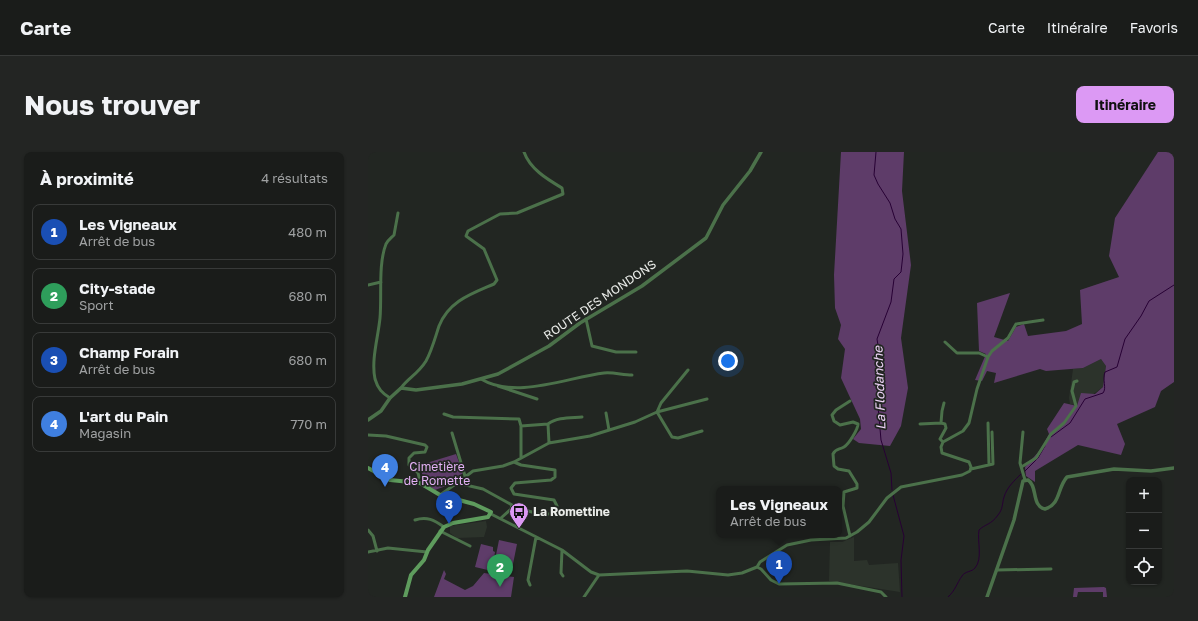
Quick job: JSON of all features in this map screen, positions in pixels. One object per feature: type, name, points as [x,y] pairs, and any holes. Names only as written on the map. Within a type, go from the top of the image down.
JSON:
[{"type":"main road","points":[[368,468],[394,481],[416,482],[440,495],[479,506],[488,510],[491,514],[488,517],[453,523],[444,527],[427,552],[424,560],[409,579],[405,597]]},
{"type":"street","points":[[368,420],[381,411],[390,398],[415,376],[424,364],[442,319],[457,300],[494,284],[497,280],[487,253],[478,243],[466,236],[468,231],[500,214],[517,213],[563,194],[562,188],[545,177],[528,162],[524,152]]},
{"type":"street","name":"ROUTE DES MONDONS","points":[[401,388],[416,390],[462,384],[498,374],[526,360],[564,336],[586,319],[642,286],[706,238],[722,205],[750,171],[761,152]]},
{"type":"street","points":[[390,398],[380,392],[373,366],[380,317],[381,282],[385,245],[388,239],[394,235],[398,213]]},
{"type":"street","points":[[368,285],[381,282]]},
{"type":"street","points":[[586,319],[592,346],[616,352],[636,352]]},
{"type":"street","points":[[971,468],[968,462],[942,453],[941,447],[943,442],[963,431],[969,423],[977,389],[988,357],[992,351],[1008,338],[1016,324],[1043,320]]},
{"type":"street","points":[[946,342],[957,353],[979,353],[988,357]]},
{"type":"street","points":[[657,412],[661,403],[688,370]]},
{"type":"street","points":[[496,385],[541,387],[581,377],[606,373],[632,375]]},
{"type":"street","points":[[481,379],[502,388],[536,399]]},
{"type":"street","points":[[1022,466],[1036,458],[1050,434],[1061,426],[1069,417],[1076,406],[1072,391],[1074,382],[1077,381]]},
{"type":"street","points":[[440,495],[473,471],[503,466],[514,462],[549,443],[562,439],[590,436],[635,422],[657,412],[707,399]]},
{"type":"street","points":[[850,401],[836,410],[832,415],[834,421],[840,426],[853,422],[858,424],[857,429],[846,446],[836,449],[833,454],[834,466],[838,469],[849,471],[857,484],[857,488],[844,492],[843,506],[850,536]]},
{"type":"street","points":[[941,423],[944,403]]},
{"type":"street","points":[[657,412],[672,437],[678,438],[702,431]]},
{"type":"street","points":[[606,413],[609,430]]},
{"type":"street","points":[[444,414],[453,417],[519,418],[521,426],[521,457]]},
{"type":"street","points":[[521,426],[548,424],[559,419],[582,417]]},
{"type":"street","points":[[988,423],[989,465]]},
{"type":"street","points":[[548,424],[549,443]]},
{"type":"street","points":[[920,424],[945,424],[946,427],[940,439],[943,442]]},
{"type":"street","points":[[842,536],[850,536],[862,528],[887,498],[901,487],[962,475],[971,468],[993,464],[992,432]]},
{"type":"street","points":[[1023,432],[1020,463],[1025,480]]},
{"type":"street","points":[[452,433],[465,476]]},
{"type":"street","points":[[368,435],[386,436],[425,445],[427,447],[425,452],[414,453],[409,458],[409,465],[418,473],[419,477],[416,482]]},
{"type":"street","points":[[457,482],[483,489],[510,503],[512,507],[544,514],[553,512],[557,506],[554,500],[514,494],[511,488],[515,483],[551,480],[555,477],[554,470],[521,465],[514,462]]},
{"type":"street","points":[[1025,480],[1031,482],[1038,504],[1045,509],[1050,507],[1057,500],[1063,482],[1067,477],[1114,469],[1151,471],[1174,468]]},
{"type":"street","points":[[987,597],[1015,515],[1021,485],[1025,480]]},
{"type":"street","points":[[501,518],[512,507]]},
{"type":"street","points":[[491,514],[562,550],[591,572],[599,574],[687,571],[728,575],[742,573],[757,567],[760,562],[788,545],[826,538]]},
{"type":"street","points":[[415,520],[422,517],[431,519],[444,527]]},
{"type":"street","points":[[368,530],[373,536],[377,551]]},
{"type":"street","points":[[440,531],[470,546]]},
{"type":"street","points":[[530,585],[528,580],[536,537]]},
{"type":"street","points":[[368,552],[388,548],[427,552]]},
{"type":"street","points":[[562,550],[561,573],[563,576]]},
{"type":"street","points":[[757,567],[761,569],[771,580],[779,584],[839,584],[881,592],[886,597]]},
{"type":"street","points":[[997,570],[1051,569]]},
{"type":"street","points":[[584,597],[599,574]]},
{"type":"shaded area","points":[[1101,359],[1106,366],[1103,387],[1077,406],[1070,404],[1069,398],[1073,369],[1083,368]]},
{"type":"shaded area","points":[[486,521],[487,527],[484,537],[457,538],[450,533],[450,526]]},
{"type":"shaded area","points":[[854,537],[854,561],[867,560],[869,565],[898,563],[900,592],[829,581],[830,542],[842,542]]},
{"type":"green space","points":[[841,152],[904,152],[902,191],[911,265],[901,338],[908,388],[901,426],[890,446],[859,443],[853,439],[861,429],[860,419],[841,378],[845,349],[838,339],[841,325],[835,308],[834,275]]},
{"type":"green space","points":[[1158,152],[1174,152],[1174,382],[1161,391],[1155,407],[1117,424],[1125,444],[1121,455],[1078,445],[1035,471],[1035,482],[1026,476],[1025,467],[1041,449],[1049,434],[1047,429],[1064,403],[1077,406],[1081,393],[1095,394],[1103,387],[1106,366],[1101,359],[1083,368],[1046,371],[1040,369],[994,383],[996,373],[987,371],[982,381],[975,380],[986,354],[979,351],[977,303],[1010,293],[994,337],[1008,341],[1016,327],[1024,324],[1028,336],[1066,331],[1082,324],[1080,290],[1119,277],[1109,256],[1115,218]]},
{"type":"green space","name":"Cimetière de Romette","points":[[456,454],[463,473],[446,486],[435,490],[424,482],[420,465]]},
{"type":"green space","points":[[499,540],[517,544],[511,574],[493,570]]},
{"type":"green space","points":[[481,544],[493,547],[493,551],[495,552],[492,571],[475,567]]},
{"type":"green space","points":[[444,570],[446,574],[444,579],[465,590],[473,586],[484,573],[514,577],[511,597],[434,597]]},
{"type":"green space","points":[[1104,587],[1106,588],[1107,597],[1103,597],[1103,592],[1078,592],[1077,597],[1073,597],[1074,588]]},
{"type":"waterway","name":"La Flodanche","points":[[876,152],[874,175],[890,203],[895,219],[901,229],[903,254],[901,272],[894,279],[891,302],[877,339],[880,358],[878,406],[881,440],[891,473],[892,490]]},
{"type":"waterway","points":[[1051,437],[1070,423],[1085,399],[1103,393],[1105,389],[1105,372],[1117,367],[1125,339],[1141,316],[1149,301],[1174,285]]},
{"type":"waterway","points":[[1025,471],[1038,458],[1045,446]]},
{"type":"waterway","points":[[948,597],[963,574],[974,569],[977,564],[979,560],[979,530],[993,521],[1000,513],[1007,490],[1021,474]]},
{"type":"waterway","name":"La Flodanche","points":[[893,495],[904,536],[901,560],[902,597]]},
{"type":"place","name":"L'art du Pain","points":[[385,487]]},
{"type":"place","name":"Champ Forain","points":[[449,524]]},
{"type":"place","name":"La Romettine","points":[[519,529]]},
{"type":"place","name":"Les Vigneaux","points":[[779,584]]},
{"type":"place","name":"City-stade","points":[[500,587]]}]
